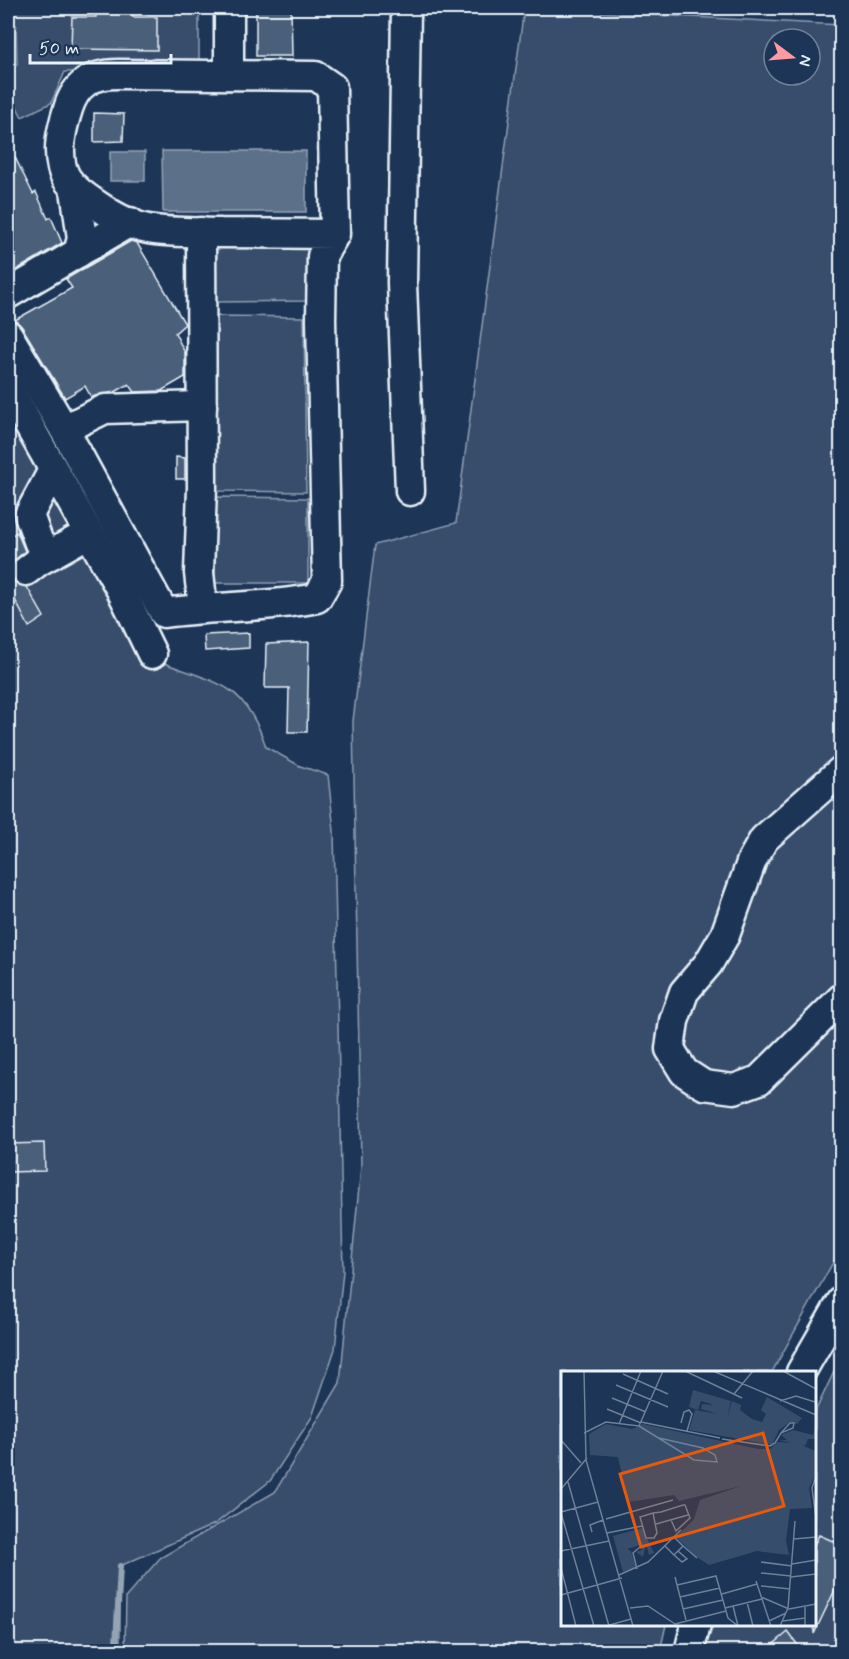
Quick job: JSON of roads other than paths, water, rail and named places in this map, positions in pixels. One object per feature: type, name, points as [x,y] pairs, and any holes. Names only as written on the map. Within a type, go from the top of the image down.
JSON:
[{"type":"street","points":[[229,8],[229,75]]},
{"type":"street","points":[[406,8],[402,283],[410,491]]},
{"type":"street","points":[[8,334],[64,429],[164,612],[286,604],[317,597],[327,581],[321,320],[322,256],[335,234],[332,87],[316,76],[102,74],[90,78],[72,97],[62,130],[59,151],[62,170],[75,190],[108,213],[146,228],[201,232],[335,234]]},
{"type":"street","points":[[75,190],[82,238],[78,253]]},
{"type":"street","points":[[8,294],[130,222]]},
{"type":"street","points":[[201,232],[202,488],[199,573],[203,608]]},
{"type":"street","points":[[8,388],[122,592],[152,654]]},
{"type":"street","points":[[64,429],[105,409],[202,406]]},
{"type":"street","points":[[52,554],[39,543],[29,515],[53,470]]},
{"type":"street","points":[[26,571],[89,533]]},
{"type":"street","points":[[842,770],[764,839],[752,860],[725,935],[708,964],[684,992],[674,1021],[670,1049],[684,1072],[704,1085],[734,1089],[759,1080],[842,998]]},
{"type":"street","points":[[802,1371],[842,1301]]},
{"type":"street","points":[[689,1652],[696,1626]]},
{"type":"waterway","points":[[116,1644],[120,1566]]}]
